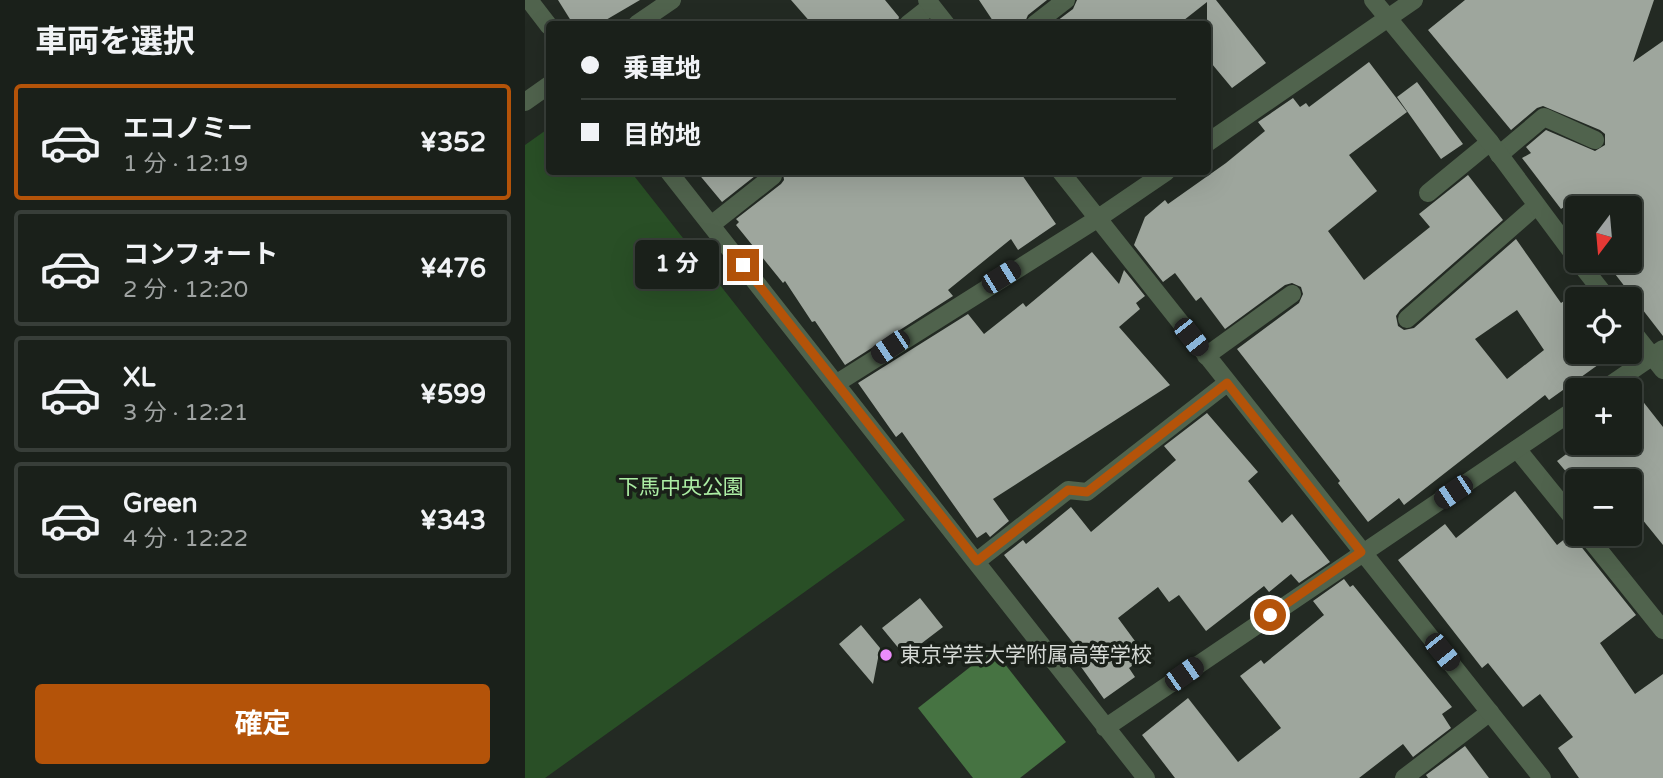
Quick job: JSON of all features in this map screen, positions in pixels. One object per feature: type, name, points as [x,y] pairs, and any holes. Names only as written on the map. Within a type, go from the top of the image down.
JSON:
[{"type":"street","points":[[529,0],[546,22]]},
{"type":"street","points":[[641,21],[672,0]]},
{"type":"street","points":[[1039,21],[1066,0]]},
{"type":"street","points":[[1373,0],[1495,148],[1565,244]]},
{"type":"street","points":[[1211,140],[1389,20],[1414,0]]},
{"type":"street","points":[[911,21],[929,3],[944,21]]},
{"type":"street","points":[[525,102],[546,87]]},
{"type":"street","points":[[1428,193],[1544,117],[1595,140]]},
{"type":"street","points":[[671,175],[1146,778]]},
{"type":"street","points":[[1063,175],[1542,778]]},
{"type":"street","points":[[837,383],[890,347],[1097,219],[1162,175]]},
{"type":"street","points":[[711,225],[773,176]]},
{"type":"street","points":[[1407,319],[1536,206]]},
{"type":"street","points":[[1587,273],[1598,287]]},
{"type":"street","points":[[1206,356],[1292,294]]},
{"type":"street","points":[[1625,378],[1660,358],[1642,340]]},
{"type":"street","points":[[977,561],[1068,490],[1087,492],[1227,383]]},
{"type":"street","points":[[1105,728],[1565,416]]},
{"type":"street","points":[[1517,449],[1565,508]]},
{"type":"street","points":[[1595,546],[1663,630]]},
{"type":"street","points":[[1404,778],[1490,712]]},
{"type":"green space","name":"下馬中央公園","points":[[546,130],[546,175],[633,175],[905,520],[545,778],[525,778],[525,145]]},
{"type":"shaded area","points":[[993,649],[1066,742],[1020,778],[973,778],[918,708]]},
{"type":"building","points":[[558,0],[640,0],[604,21],[571,21]]},
{"type":"building","points":[[791,0],[885,0],[899,17],[898,21],[809,21]]},
{"type":"building","points":[[979,0],[1047,0],[1028,15],[1025,21],[993,21]]},
{"type":"building","points":[[1077,0],[1216,0],[1266,63],[1232,88],[1211,63],[1211,21],[1207,21],[1207,2],[1183,21],[1057,21],[1073,9]]},
{"type":"building","points":[[1465,0],[1654,0],[1633,62],[1663,41],[1663,336],[1642,309],[1642,287],[1625,287],[1614,273],[1642,273],[1642,196],[1565,196],[1565,206],[1561,209],[1522,158],[1531,153],[1526,147],[1546,130],[1595,151],[1605,145],[1605,134],[1543,106],[1511,130],[1428,30]]},
{"type":"building","points":[[1369,62],[1407,112],[1349,155],[1377,191],[1328,231],[1364,280],[1430,227],[1419,214],[1468,175],[1503,220],[1400,310],[1396,316],[1398,326],[1404,330],[1414,328],[1516,239],[1561,303],[1565,302],[1565,364],[1599,364],[1580,378],[1565,378],[1565,389],[1549,400],[1545,395],[1404,505],[1399,498],[1368,522],[1338,483],[1340,481],[1237,349],[1299,303],[1303,294],[1301,287],[1292,283],[1285,285],[1225,329],[1201,297],[1196,301],[1175,273],[1163,282],[1134,245],[1145,217],[1165,200],[1168,204],[1211,175],[1265,131],[1258,122],[1293,98],[1300,107],[1306,103],[1309,107]],"holes":[[[1517,310],[1544,350],[1507,379],[1475,339]]]},
{"type":"building","points":[[1417,82],[1463,144],[1441,159],[1397,97]]},
{"type":"building","points":[[700,175],[756,175],[722,202]]},
{"type":"building","points":[[783,175],[1022,175],[1056,224],[1018,250],[1011,239],[948,290],[953,296],[845,365],[785,281],[783,283],[736,225],[739,222],[736,219],[784,180]]},
{"type":"building","points":[[1092,252],[1119,284],[1124,270],[1145,296],[1136,303],[1140,309],[1119,327],[1170,385],[993,499],[1009,521],[990,537],[986,532],[977,538],[902,432],[896,437],[858,383],[968,314],[984,334],[1023,303],[1026,307]]},
{"type":"building","points":[[1642,400],[1663,427],[1663,545],[1642,519],[1642,469],[1565,470],[1557,461],[1565,455],[1642,455]]},
{"type":"building","points":[[1207,413],[1258,472],[1248,481],[1282,523],[1292,514],[1330,562],[1299,583],[1291,574],[1269,592],[1264,586],[1206,631],[1179,595],[1169,602],[1158,587],[1118,618],[1146,656],[1129,668],[1135,677],[1104,699],[1074,657],[1081,653],[1004,555],[1023,540],[1026,544],[1071,507],[1091,532],[1176,460],[1164,446]]},
{"type":"building","points":[[1515,491],[1557,545],[1565,539],[1565,546],[1581,546],[1636,615],[1600,643],[1635,694],[1663,674],[1663,778],[1579,778],[1558,748],[1573,737],[1540,694],[1523,707],[1488,663],[1482,668],[1398,560],[1445,524],[1456,538]]},
{"type":"building","points":[[1344,579],[1350,587],[1353,585],[1452,707],[1442,714],[1451,728],[1413,757],[1403,744],[1359,778],[1175,778],[1142,735],[1188,698],[1238,762],[1281,728],[1240,676],[1261,660],[1264,664],[1324,615],[1313,601]]},
{"type":"building","points":[[920,598],[943,627],[905,656],[882,628]]},
{"type":"building","points":[[861,625],[880,648],[873,684],[839,644]]},
{"type":"building","points":[[1465,746],[1489,778],[1428,778],[1426,775]]},
{"type":"place","name":"東京学芸大学附属高等学校","points":[[886,655]]},
{"type":"route","points":[[743,265],[977,561],[1068,490],[1087,492],[1227,383],[1361,552],[1270,615]]}]
